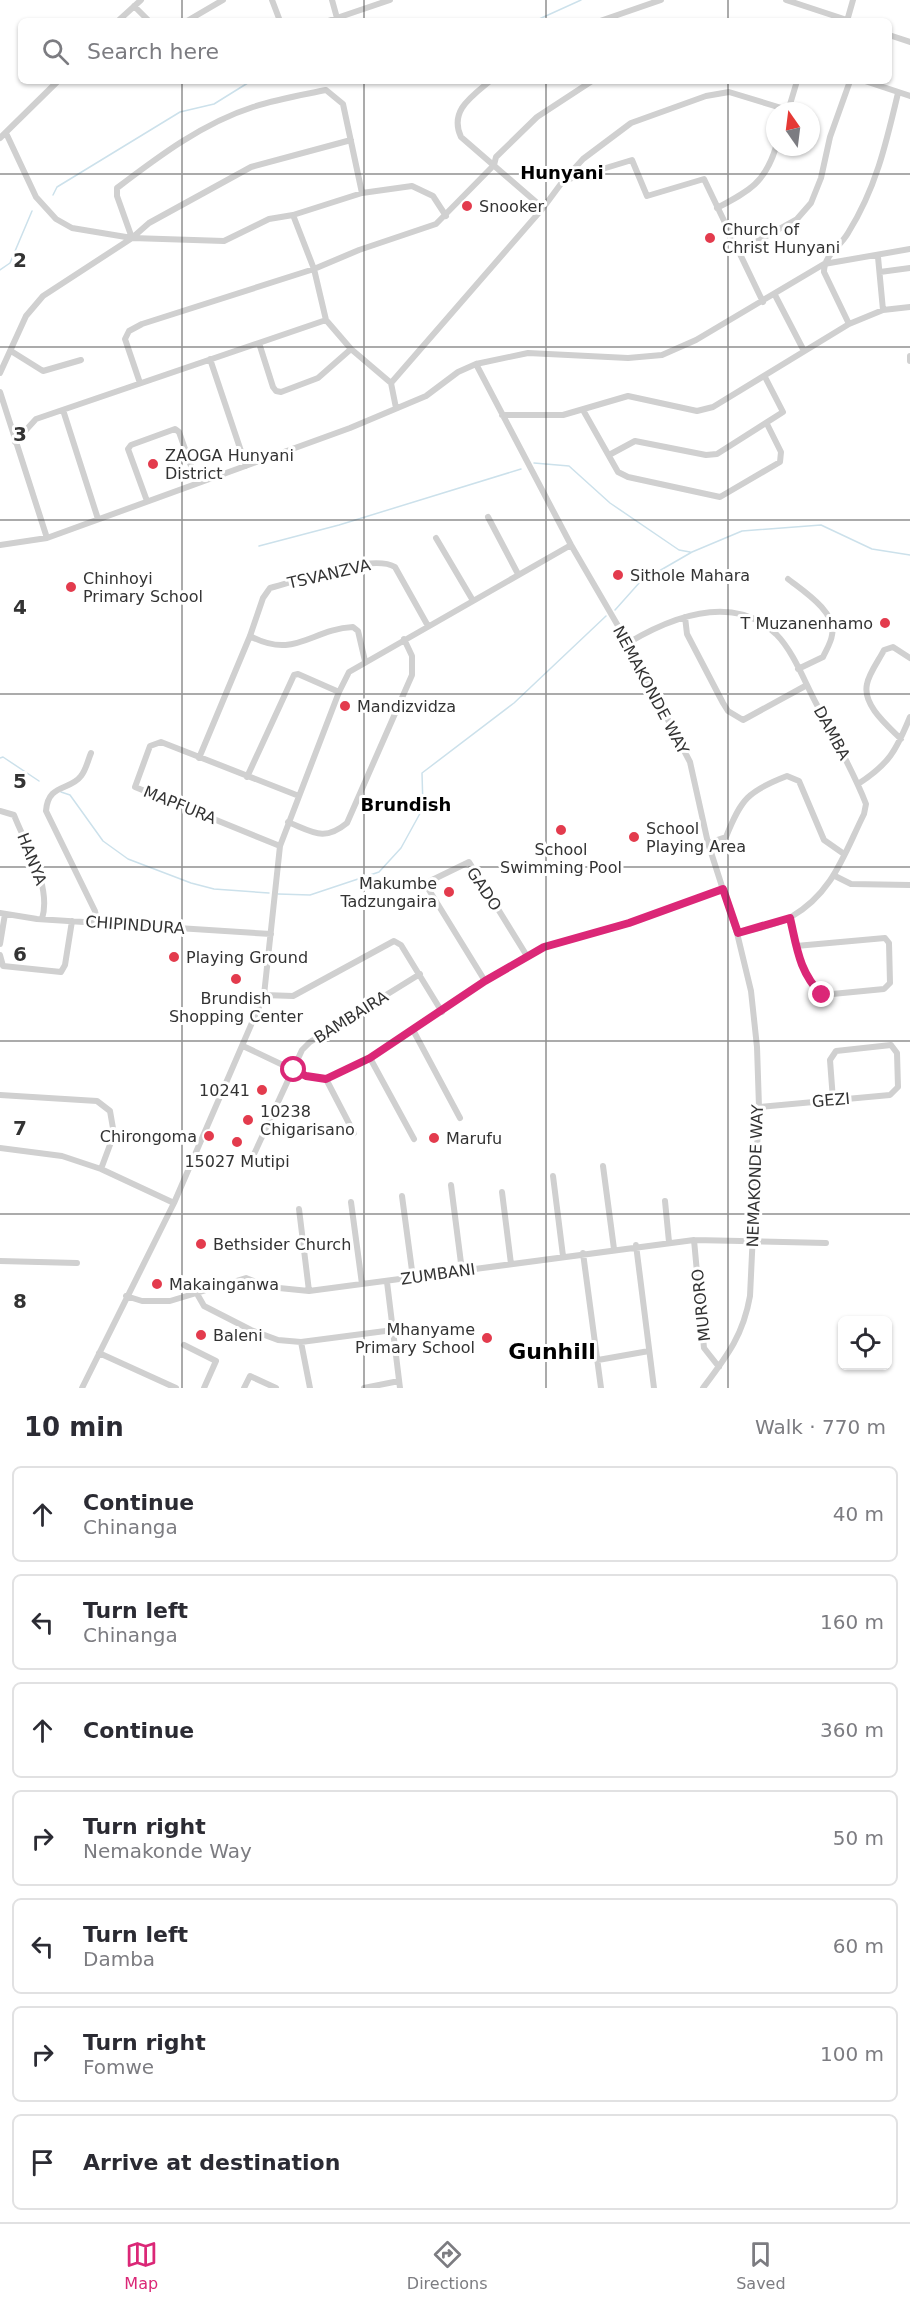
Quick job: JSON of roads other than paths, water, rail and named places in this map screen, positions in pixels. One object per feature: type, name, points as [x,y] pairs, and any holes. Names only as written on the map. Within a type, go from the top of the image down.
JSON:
[{"type":"street","points":[[121,18],[141,0]]},
{"type":"street","points":[[192,18],[223,0]]},
{"type":"street","points":[[272,0],[279,18]]},
{"type":"street","points":[[332,0],[337,18],[390,0]]},
{"type":"street","points":[[609,18],[661,0]]},
{"type":"street","points":[[786,0],[839,18]]},
{"type":"street","points":[[849,18],[853,0]]},
{"type":"street","points":[[134,6],[145,18]]},
{"type":"street","points":[[892,36],[910,42]]},
{"type":"street","points":[[0,138],[55,84]]},
{"type":"street","points":[[487,84],[464,104],[456,116],[456,127],[461,137],[543,208]]},
{"type":"street","points":[[140,383],[125,339],[129,331],[142,324],[314,269],[358,250],[436,224],[494,165],[496,157],[537,117],[587,84]]},
{"type":"street","points":[[791,102],[796,84]]},
{"type":"street","points":[[738,252],[797,219],[811,203],[821,178],[830,137],[849,84]]},
{"type":"street","points":[[873,84],[910,96]]},
{"type":"street","points":[[132,238],[117,196],[117,188],[157,157],[209,126],[253,107],[326,90],[343,104],[362,193]]},
{"type":"street","points":[[391,383],[583,159],[631,123],[706,96],[729,92],[766,104]]},
{"type":"street","points":[[0,545],[47,538],[350,428],[426,396],[458,372],[476,364],[528,353],[628,358],[662,355],[696,340],[764,302],[824,264],[846,237],[868,200],[879,171],[898,93]]},
{"type":"street","points":[[6,133],[36,197],[56,219],[72,228],[132,238],[224,241],[269,219],[293,215],[362,193],[412,186],[433,196],[446,216]]},
{"type":"street","points":[[0,373],[26,316],[42,296],[132,238],[149,223],[251,167],[351,140]]},
{"type":"street","points":[[717,208],[752,190],[773,156]]},
{"type":"street","points":[[563,181],[632,160],[647,196],[704,179],[764,302]]},
{"type":"street","points":[[293,215],[314,269],[326,320],[351,349],[391,383],[396,408]]},
{"type":"street","points":[[824,264],[878,257],[910,249]]},
{"type":"street","points":[[878,257],[883,310]]},
{"type":"street","points":[[824,264],[824,272],[849,324]]},
{"type":"street","points":[[880,272],[910,268]]},
{"type":"street","points":[[775,295],[804,351]]},
{"type":"street","points":[[502,415],[564,415],[628,396],[697,411],[713,407],[849,324],[883,310],[910,308]]},
{"type":"street","points":[[15,442],[36,419],[326,320]]},
{"type":"street","points":[[260,343],[273,387],[276,391],[281,392],[318,378],[351,349]]},
{"type":"street","points":[[11,351],[43,371],[81,360]]},
{"type":"street","points":[[210,359],[246,466]]},
{"type":"street","name":"NEMAKONDE WAY","points":[[476,364],[571,545],[628,643],[690,762],[708,843],[738,933],[751,991],[757,1047],[759,1107],[750,1296],[746,1323],[703,1388]]},
{"type":"street","points":[[609,455],[635,441],[706,455],[717,454],[783,412],[765,377]]},
{"type":"street","points":[[0,392],[47,538]]},
{"type":"street","points":[[63,410],[98,519]]},
{"type":"street","points":[[583,410],[618,472],[628,477],[720,497],[780,462],[782,452],[767,424]]},
{"type":"street","points":[[147,501],[128,449],[131,445],[175,429],[179,432],[198,483]]},
{"type":"street","points":[[488,517],[518,574]]},
{"type":"street","points":[[436,538],[472,599]]},
{"type":"street","points":[[82,1388],[174,1203],[264,995],[280,846],[339,692],[349,672],[472,599],[571,545]]},
{"type":"street","name":"TSVANZVA","points":[[199,758],[250,636],[263,598],[270,588],[369,563],[388,562],[395,567],[429,626]]},
{"type":"street","points":[[788,579],[818,604],[832,623],[833,634],[823,657],[798,669]]},
{"type":"street","name":"DAMBA","points":[[628,643],[666,622],[685,617],[726,611],[751,616],[777,635],[798,669],[858,784],[866,804],[864,814],[835,876],[821,894],[790,918],[738,933]]},
{"type":"street","points":[[685,617],[687,634],[723,703],[728,711],[743,720],[807,686]]},
{"type":"street","points":[[250,636],[262,642],[290,646],[340,628],[352,627],[358,631],[365,661]]},
{"type":"street","points":[[288,822],[321,834],[334,834],[347,823],[412,675],[412,656],[404,639]]},
{"type":"street","points":[[901,739],[880,718],[868,699],[866,685],[884,650],[893,647],[910,658]]},
{"type":"street","points":[[247,777],[294,675],[298,674],[339,692]]},
{"type":"street","points":[[858,784],[882,768],[901,739],[910,717]]},
{"type":"street","name":"MAPFURA","points":[[280,846],[135,787],[150,746],[161,742],[299,796]]},
{"type":"street","points":[[92,753],[81,777],[54,791],[46,801],[46,811],[95,911],[97,922]]},
{"type":"street","points":[[708,843],[726,837],[738,807],[746,798],[759,787],[787,776],[799,780],[824,840],[844,854]]},
{"type":"street","name":"HANYA","points":[[0,811],[14,815],[44,889],[46,905],[42,919]]},
{"type":"street","name":"GADO","points":[[485,981],[429,890],[430,881],[469,862],[527,956]]},
{"type":"street","points":[[835,876],[851,884],[910,885]]},
{"type":"street","points":[[243,1046],[306,1076],[326,1079],[370,1058],[442,1012],[485,981],[544,947],[629,923],[723,889]]},
{"type":"street","points":[[0,944],[2,914]]},
{"type":"street","name":"CHIPINDURA","points":[[2,914],[42,919],[271,934]]},
{"type":"street","points":[[790,918],[796,946],[808,981],[822,995],[884,989],[890,983],[889,943],[885,938],[796,946]]},
{"type":"street","points":[[0,955],[3,966],[61,972],[65,965],[72,921]]},
{"type":"street","points":[[264,995],[293,996],[394,941],[401,945],[442,1012]]},
{"type":"street","name":"BAMBAIRA","points":[[249,1165],[302,1050],[310,1042],[420,974]]},
{"type":"street","points":[[413,1030],[460,1118]]},
{"type":"street","name":"GEZI","points":[[759,1107],[890,1095],[898,1087],[897,1053],[891,1045],[836,1051],[830,1060],[833,1100]]},
{"type":"street","points":[[370,1058],[414,1140]]},
{"type":"street","points":[[326,1079],[354,1133]]},
{"type":"street","points":[[0,1095],[97,1101],[110,1111],[114,1134],[101,1169]]},
{"type":"street","points":[[0,1148],[62,1156],[101,1169],[174,1203]]},
{"type":"street","points":[[603,1166],[614,1249]]},
{"type":"street","points":[[553,1176],[563,1256]]},
{"type":"street","points":[[451,1185],[462,1271]]},
{"type":"street","points":[[502,1192],[511,1264]]},
{"type":"street","points":[[402,1196],[413,1278]]},
{"type":"street","points":[[665,1201],[669,1242]]},
{"type":"street","points":[[351,1202],[362,1284]]},
{"type":"street","points":[[299,1209],[309,1291]]},
{"type":"street","name":"ZUMBANI","points":[[126,1296],[142,1301],[170,1301],[246,1278],[269,1287],[309,1291],[387,1282],[636,1245],[694,1240],[753,1239],[826,1243]]},
{"type":"street","name":"MURORO","points":[[694,1240],[704,1348],[719,1367]]},
{"type":"street","points":[[636,1245],[654,1388]]},
{"type":"street","points":[[583,1253],[602,1388]]},
{"type":"street","points":[[0,1260],[77,1263]]},
{"type":"street","points":[[364,1388],[400,1385],[387,1282]]},
{"type":"street","points":[[196,1292],[204,1306],[251,1330],[278,1340],[301,1341],[393,1330]]},
{"type":"street","points":[[301,1341],[310,1388]]},
{"type":"street","points":[[184,1345],[216,1361],[204,1388]]},
{"type":"street","points":[[598,1360],[649,1351]]},
{"type":"street","points":[[99,1353],[176,1388]]},
{"type":"street","points":[[244,1388],[250,1376],[276,1388]]},
{"type":"waterway","points":[[541,18],[581,0]]},
{"type":"waterway","points":[[53,195],[57,187],[180,112],[214,104],[246,84]]},
{"type":"waterway","points":[[0,270],[10,263],[32,211]]},
{"type":"waterway","points":[[534,463],[569,466],[610,503],[679,550],[690,552]]},
{"type":"waterway","points":[[259,546],[339,525],[521,469]]},
{"type":"waterway","points":[[615,610],[640,582],[692,552],[742,531],[821,525],[872,549],[910,555]]},
{"type":"waterway","points":[[278,894],[310,895],[379,872],[401,848],[423,808],[422,773],[514,703],[606,616]]},
{"type":"waterway","points":[[0,758],[3,757],[39,781]]},
{"type":"waterway","points":[[61,792],[70,795],[103,841],[128,859],[191,883],[214,889],[269,893]]},
{"type":"place","name":"Snooker","points":[[467,206]]},
{"type":"place","name":"Church of Christ Hunyani","points":[[710,238]]},
{"type":"place","name":"ZAOGA Hunyani District","points":[[153,464]]},
{"type":"place","name":"Sithole Mahara","points":[[618,575]]},
{"type":"place","name":"Chinhoyi Primary School","points":[[71,587]]},
{"type":"place","name":"T Muzanenhamo","points":[[885,623]]},
{"type":"place","name":"Mandizvidza","points":[[345,706]]},
{"type":"place","name":"School Swimming Pool","points":[[561,830]]},
{"type":"place","name":"School Playing Area","points":[[634,837]]},
{"type":"place","name":"Makumbe Tadzungaira","points":[[449,892]]},
{"type":"place","name":"Playing Ground","points":[[174,957]]},
{"type":"place","name":"Brundish Shopping Center","points":[[236,979]]},
{"type":"place","name":"10241","points":[[262,1090]]},
{"type":"place","name":"10238 Chigarisano","points":[[248,1120]]},
{"type":"place","name":"Chirongoma","points":[[209,1136]]},
{"type":"place","name":"Marufu","points":[[434,1138]]},
{"type":"place","name":"15027 Mutipi","points":[[237,1142]]},
{"type":"place","name":"Bethsider Church","points":[[201,1244]]},
{"type":"place","name":"Makainganwa","points":[[157,1284]]},
{"type":"place","name":"Baleni","points":[[201,1335]]},
{"type":"place","name":"Mhanyame Primary School","points":[[487,1338]]},
{"type":"district","name":"Hunyani","points":[[562,172]]},
{"type":"district","name":"Brundish","points":[[406,804]]},
{"type":"district","name":"Gunhill","points":[[552,1351]]}]
